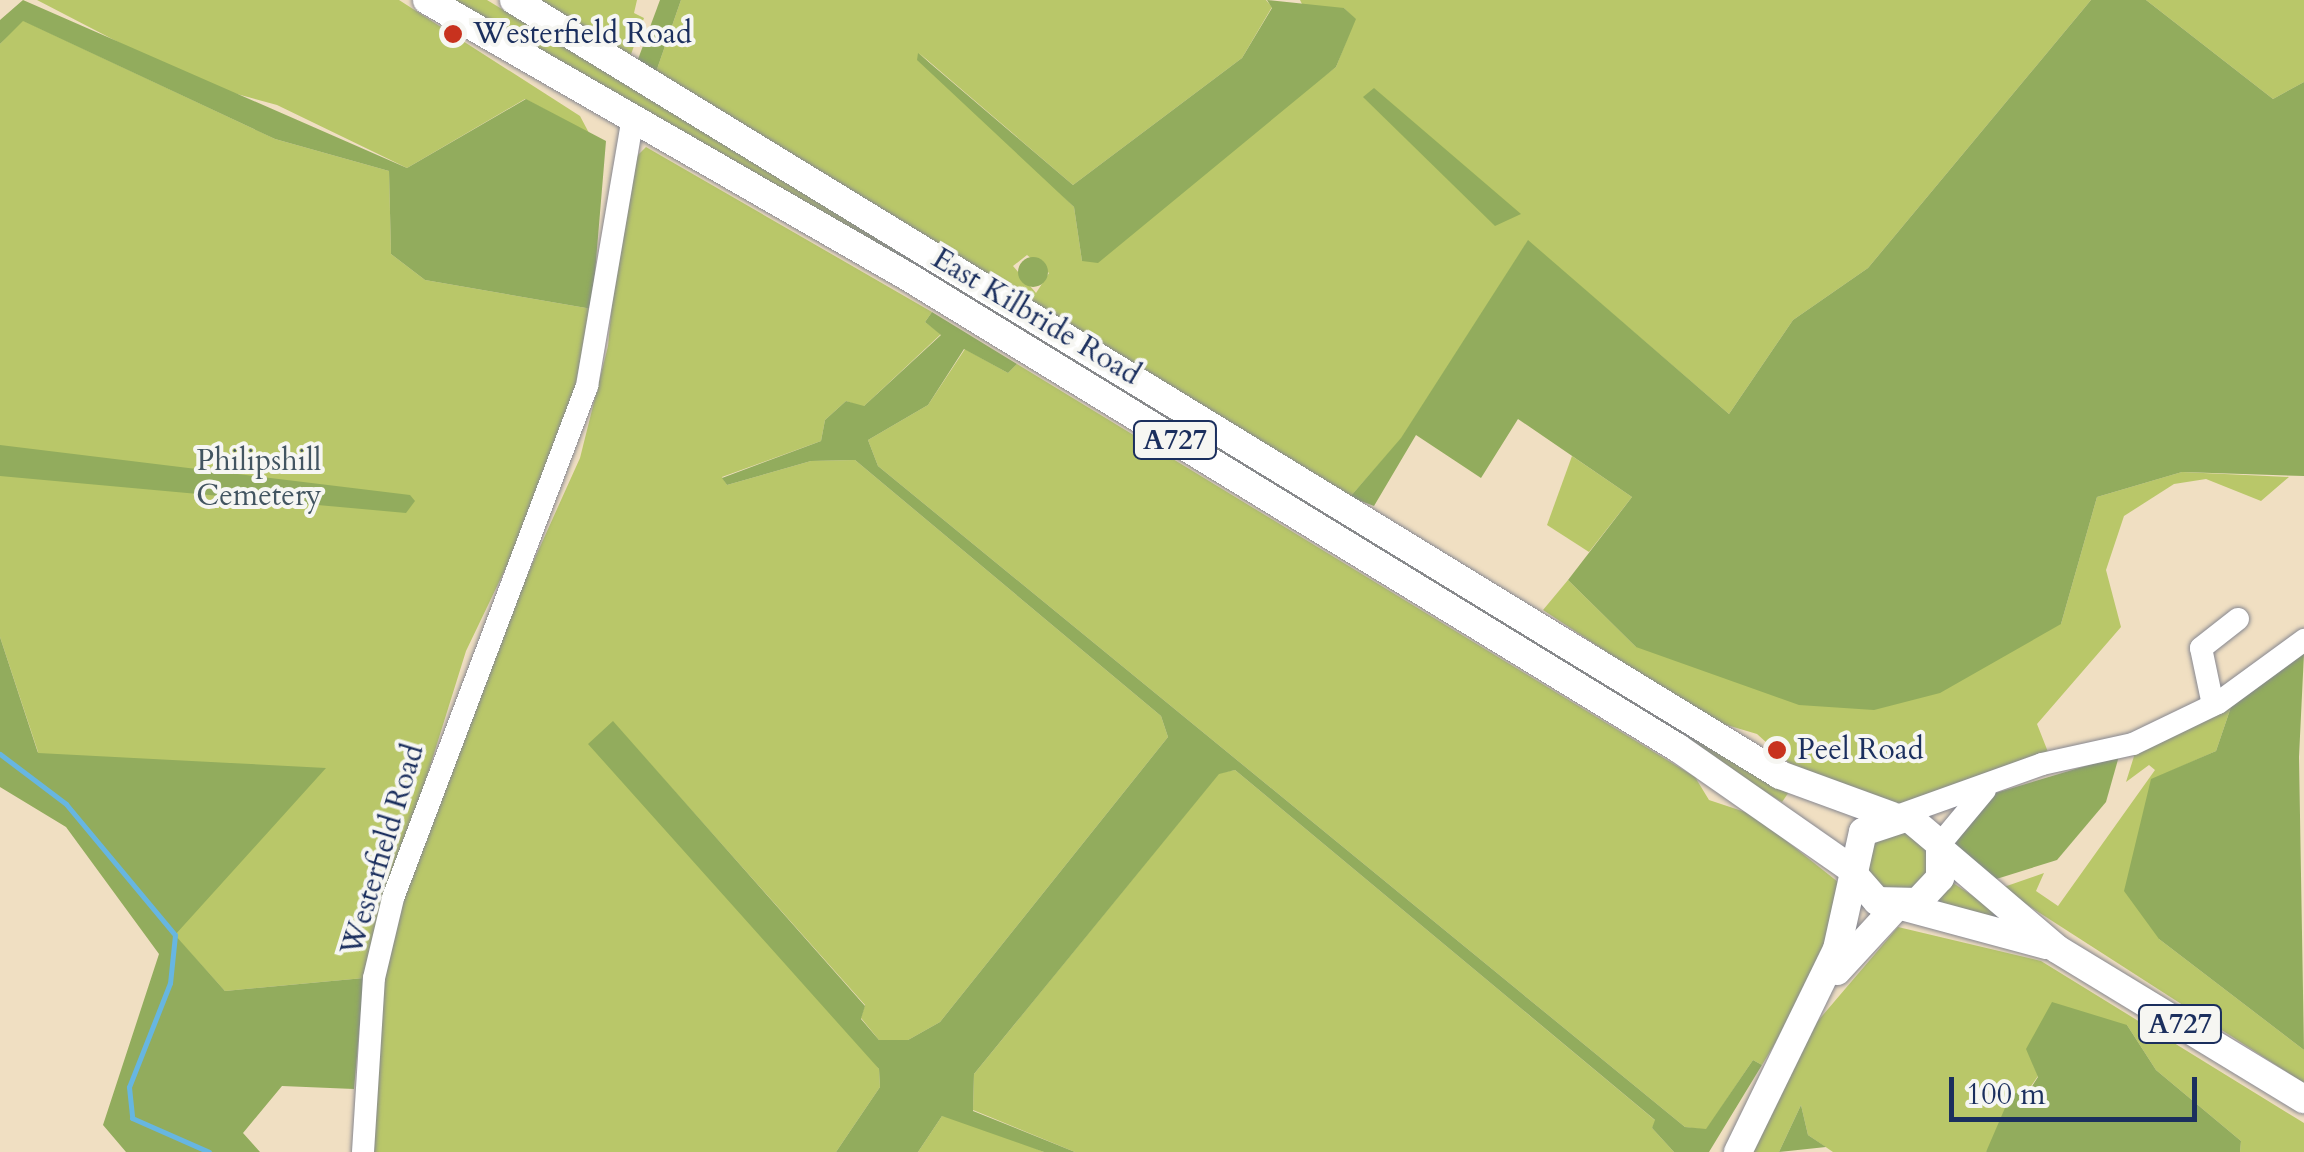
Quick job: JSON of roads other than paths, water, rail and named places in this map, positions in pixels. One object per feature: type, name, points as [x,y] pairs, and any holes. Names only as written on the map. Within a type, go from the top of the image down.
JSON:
[{"type":"main road","name":"East Kilbride Road","points":[[427,0],[633,118],[1661,738],[1854,873]]},
{"type":"main road","name":"East Kilbride Road","points":[[514,0],[1780,774],[1895,816]]},
{"type":"main road","points":[[1738,1152],[1820,992],[1863,832],[1895,816],[1922,823],[1941,847],[1936,886],[1901,906],[1820,992]]},
{"type":"main road","name":"A727","points":[[1941,847],[2057,948],[2304,1099]]},
{"type":"main road","points":[[1854,873],[1867,894],[1901,906]]},
{"type":"main road","name":"A727","points":[[1901,906],[2057,948]]},
{"type":"street","name":"Westerfield Road","points":[[363,1152],[374,978],[393,898],[587,386],[633,118]]},
{"type":"street","points":[[2213,706],[2201,648],[2238,619]]},
{"type":"street","points":[[1895,816],[1995,781],[2133,744],[2213,706],[2304,640]]},
{"type":"street","points":[[1941,847],[1995,781]]},
{"type":"waterway","points":[[0,754],[66,804],[175,935],[170,983],[129,1087],[132,1118],[209,1152]]},
{"type":"place","name":"Westerfield Road","points":[[453,34]]},
{"type":"place","name":"Peel Road","points":[[1777,750]]},
{"type":"park label","name":"Philipshill Cemetery","points":[[259,478]]}]
